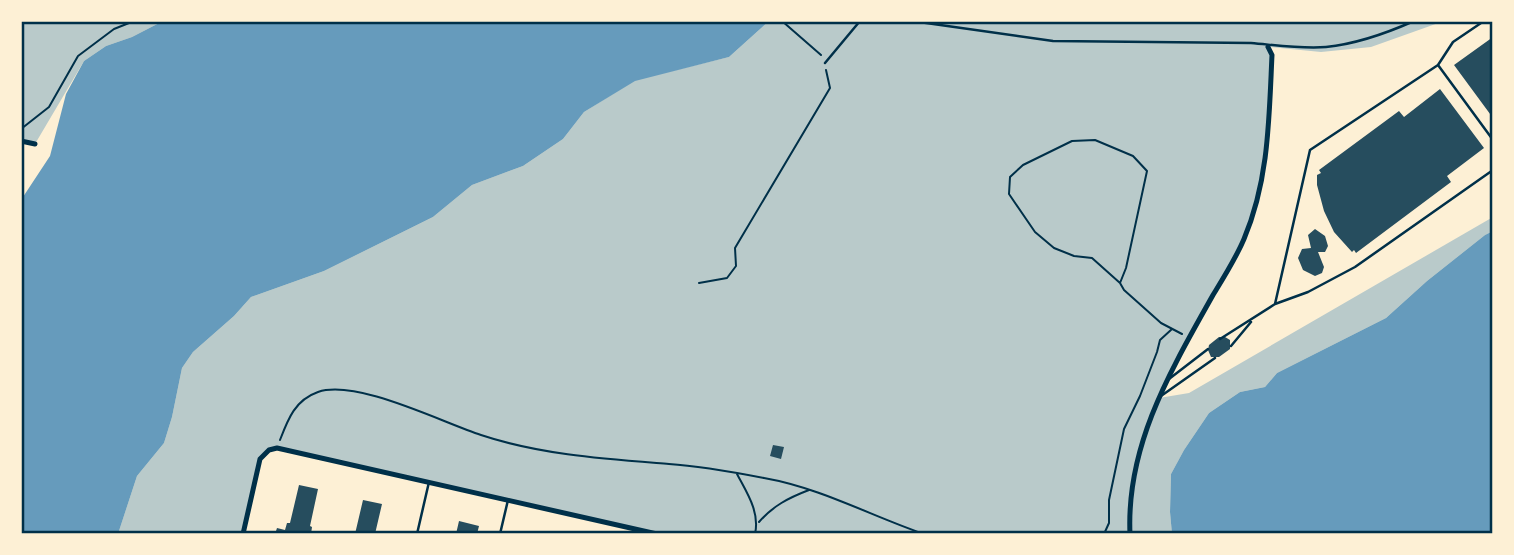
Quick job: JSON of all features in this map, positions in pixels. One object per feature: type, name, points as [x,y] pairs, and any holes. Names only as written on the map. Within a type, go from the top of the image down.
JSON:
[{"type":"street","points":[[1130,534],[1129,504],[1135,470],[1158,398],[1243,242],[1264,172],[1272,55],[1268,47]]},
{"type":"street","points":[[21,141],[35,144]]},
{"type":"street","points":[[243,534],[259,463],[265,453],[277,448],[657,534]]},
{"type":"lane","points":[[826,62],[860,21]]},
{"type":"lane","points":[[912,21],[1054,41],[1251,43],[1268,47],[1285,44],[1326,47],[1384,34],[1414,21]]},
{"type":"lane","points":[[1275,304],[1310,150],[1438,65],[1453,43],[1484,21]]},
{"type":"lane","points":[[1438,65],[1493,140]]},
{"type":"lane","points":[[1220,340],[1275,304],[1308,292],[1355,267],[1493,170]]},
{"type":"lane","points":[[1231,346],[1251,321]]},
{"type":"lane","points":[[1165,382],[1208,349]]},
{"type":"lane","points":[[1158,398],[1215,358]]},
{"type":"lane","points":[[417,534],[429,482]]},
{"type":"lane","points":[[500,534],[508,500]]},
{"type":"path","points":[[21,129],[49,107],[78,56],[114,29],[134,21]]},
{"type":"path","points":[[699,283],[727,278],[736,267],[735,248],[830,89],[826,62],[782,21]]},
{"type":"path","points":[[1120,283],[1126,268],[1147,171],[1133,156],[1095,140],[1072,141],[1023,165],[1010,177],[1009,194],[1035,232],[1054,248],[1074,256],[1092,258],[1161,323],[1189,338]]},
{"type":"path","points":[[1104,534],[1110,523],[1109,500],[1124,429],[1140,396],[1160,340],[1172,329]]},
{"type":"path","points":[[277,448],[290,412],[296,407],[319,392],[347,390],[379,396],[449,424],[518,446],[582,456],[680,465],[768,479],[833,496],[893,524],[925,534]]},
{"type":"path","points":[[737,473],[752,503],[758,523]]},
{"type":"path","points":[[755,534],[758,523],[772,508],[809,490]]},
{"type":"shaded area","points":[[21,21],[163,21],[132,37],[106,46],[84,61],[35,144],[21,141]]},
{"type":"shaded area","points":[[769,21],[1444,21],[1371,47],[1321,52],[1269,47],[1267,160],[1246,235],[1159,398],[1189,393],[1493,217],[1493,231],[1427,281],[1386,318],[1277,373],[1265,387],[1240,392],[1209,413],[1171,474],[1172,534],[657,534],[277,448],[262,456],[243,534],[118,534],[137,476],[164,443],[182,368],[193,352],[251,297],[324,271],[433,217],[472,185],[523,166],[563,139],[584,112],[635,80],[729,57]]},
{"type":"water","points":[[163,21],[769,21],[729,57],[635,81],[584,112],[563,139],[523,166],[472,185],[433,217],[324,271],[251,297],[193,352],[182,368],[164,443],[137,476],[118,534],[21,534],[21,200],[50,156],[66,94],[84,61],[106,46],[132,37]]},
{"type":"water","points":[[1493,231],[1493,534],[1172,534],[1171,474],[1209,413],[1240,392],[1265,387],[1277,373],[1386,318],[1427,281]]},
{"type":"building","points":[[1493,37],[1493,118],[1454,65]]},
{"type":"building","points":[[1440,89],[1484,148],[1447,176],[1451,182],[1356,253],[1354,250],[1352,252],[1334,232],[1324,211],[1317,185],[1317,175],[1321,173],[1319,170],[1399,111],[1404,117]]},
{"type":"building","points":[[1315,229],[1325,236],[1328,246],[1325,252],[1318,252],[1324,267],[1322,273],[1315,276],[1303,270],[1298,258],[1302,249],[1311,248],[1308,235]]},
{"type":"building","points":[[1219,337],[1230,340],[1230,349],[1219,357],[1211,357],[1209,345]]},
{"type":"building","points":[[773,445],[784,447],[781,459],[770,456]]},
{"type":"building","points":[[299,485],[318,489],[310,526],[311,534],[275,534],[277,528],[285,530],[287,523],[290,523]]},
{"type":"building","points":[[363,500],[382,504],[375,534],[355,534]]},
{"type":"building","points":[[459,521],[479,526],[477,534],[456,534]]}]
